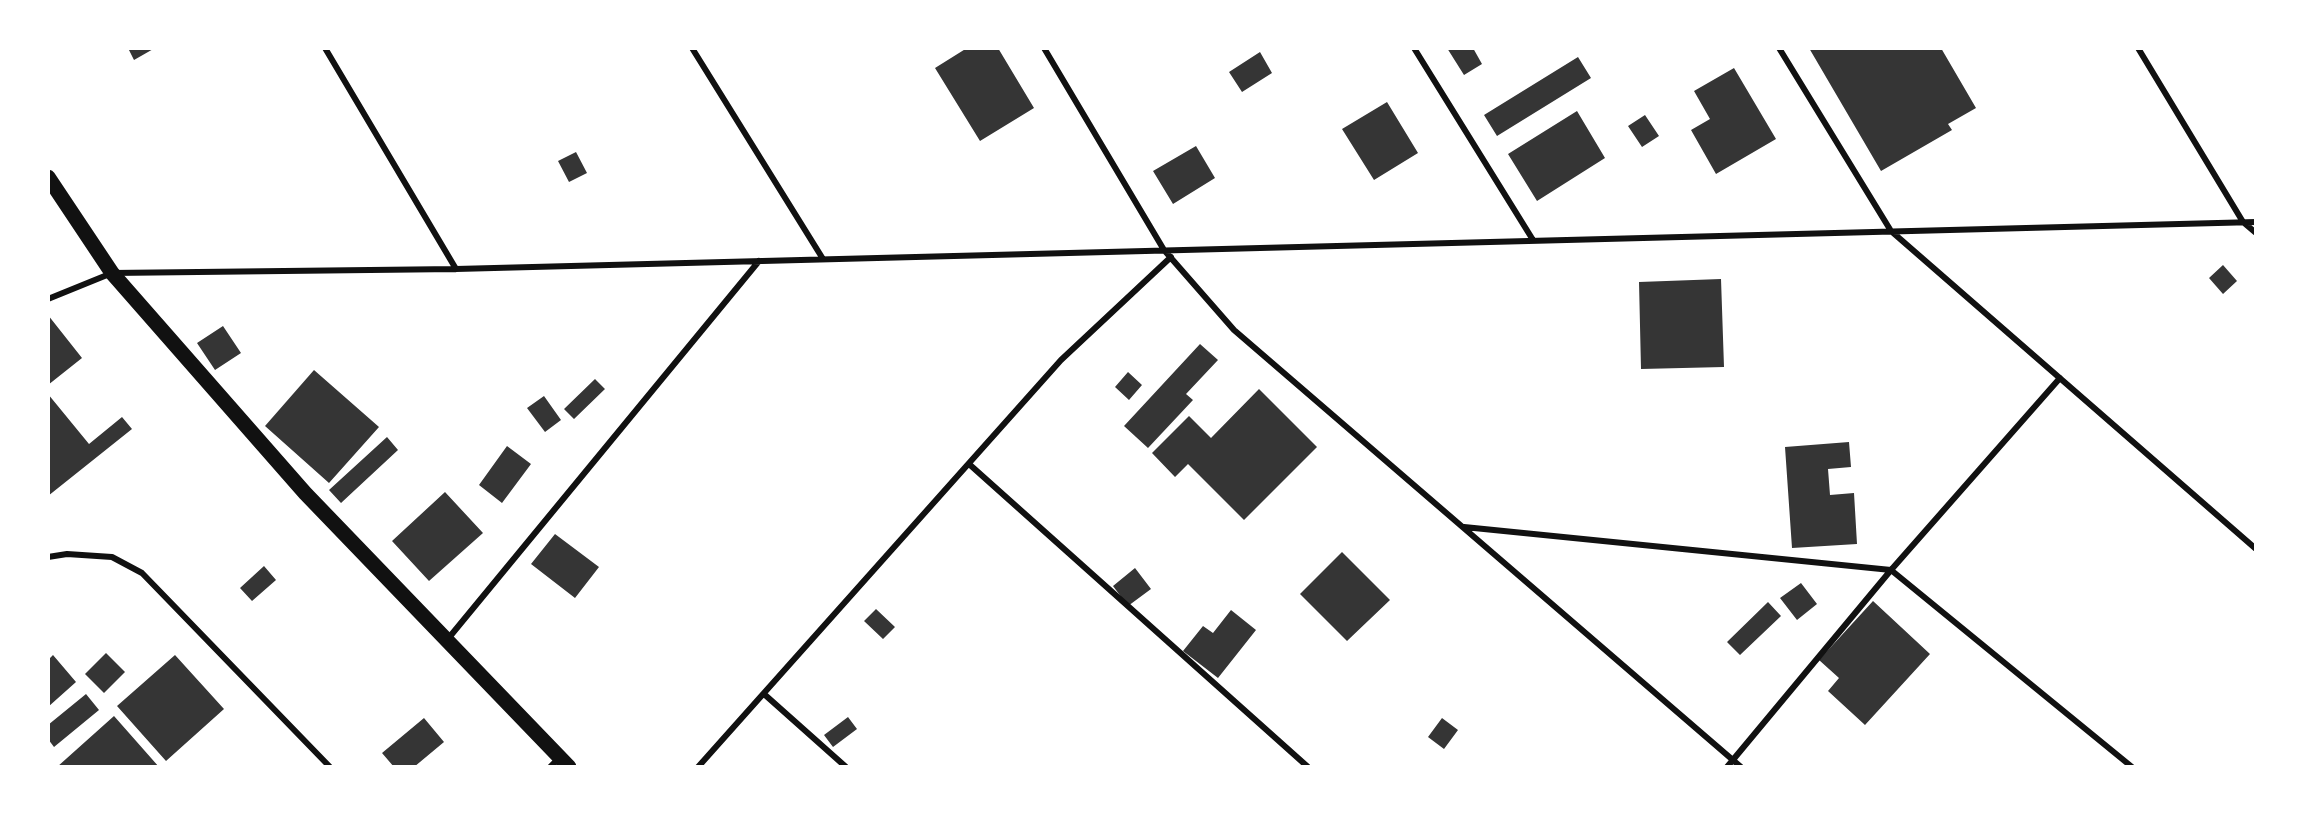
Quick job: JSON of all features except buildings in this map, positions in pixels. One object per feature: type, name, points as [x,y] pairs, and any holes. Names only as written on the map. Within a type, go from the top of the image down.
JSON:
[{"type":"main road","points":[[48,177],[112,273],[305,493],[447,640],[559,764]]},
{"type":"street","points":[[326,48],[456,269]]},
{"type":"street","points":[[692,48],[824,259]]},
{"type":"street","points":[[1044,48],[1164,250],[1234,330],[1741,767]]},
{"type":"street","points":[[1414,48],[1533,240]]},
{"type":"street","points":[[1779,48],[1891,231],[2256,549]]},
{"type":"street","points":[[2138,48],[2243,222],[2256,233]]},
{"type":"street","points":[[48,299],[112,273],[456,269],[2256,222]]},
{"type":"street","points":[[698,767],[1061,360],[1171,257]]},
{"type":"street","points":[[447,640],[759,261]]},
{"type":"street","points":[[1727,767],[1891,570],[2060,378]]},
{"type":"street","points":[[969,464],[1308,767]]},
{"type":"street","points":[[1462,526],[1891,570],[2132,767]]},
{"type":"street","points":[[48,557],[67,554],[112,557],[142,573],[330,767]]},
{"type":"street","points":[[764,694],[846,767]]}]
